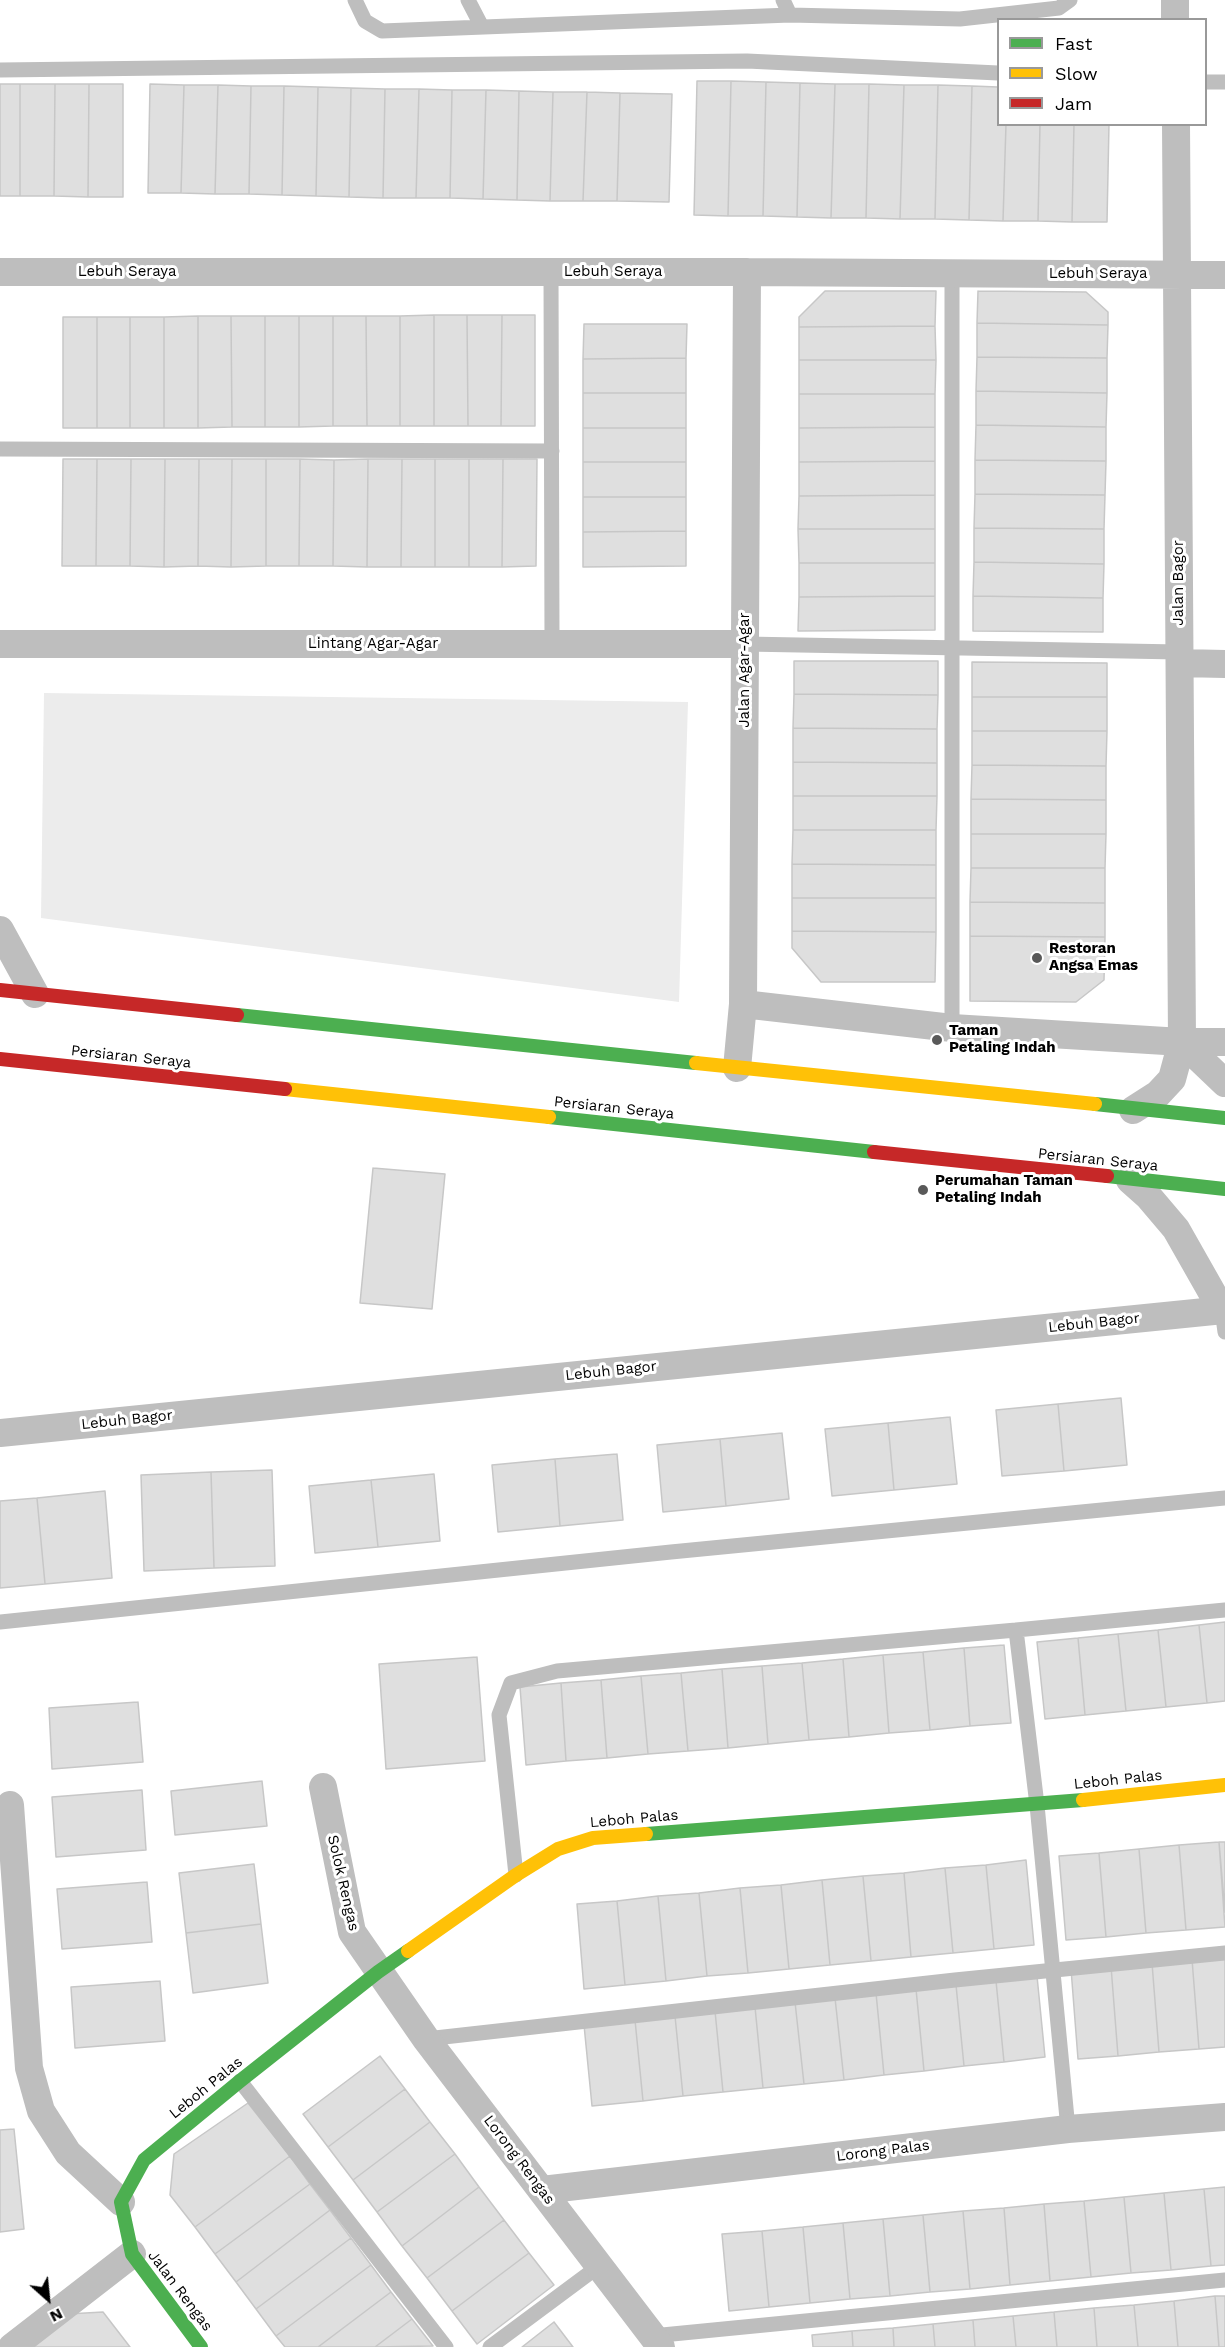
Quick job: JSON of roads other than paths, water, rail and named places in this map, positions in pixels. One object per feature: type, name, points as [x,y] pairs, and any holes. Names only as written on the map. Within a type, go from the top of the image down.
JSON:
[{"type":"main road","points":[[0,990],[1225,1118]]},
{"type":"main road","name":"Persiaran Seraya","points":[[0,1059],[1225,1189]]},
{"type":"main road","name":"Leboh Palas","points":[[121,2202],[144,2160],[240,2080],[378,1972],[516,1875],[558,1849],[593,1838],[1037,1805],[1225,1785]]},
{"type":"main road","points":[[121,2202],[132,2254]]},
{"type":"main road","name":"Jalan Rengas","points":[[132,2254],[201,2347]]},
{"type":"street","points":[[1175,0],[1175,18]]},
{"type":"street","name":"Jalan Bagor","points":[[1133,1110],[1158,1094],[1172,1079],[1182,1042],[1176,126]]},
{"type":"street","name":"Lebuh Seraya","points":[[0,272],[747,272],[1225,275]]},
{"type":"street","name":"Jalan Agar-Agar","points":[[737,1068],[743,1004],[747,272]]},
{"type":"street","name":"Lintang Agar-Agar","points":[[0,644],[745,644]]},
{"type":"street","points":[[1179,657],[1225,664]]},
{"type":"street","points":[[0,930],[35,994]]},
{"type":"street","points":[[743,1004],[952,1028],[1182,1042],[1225,1042]]},
{"type":"street","points":[[1182,1042],[1225,1083]]},
{"type":"street","name":"Lebuh Bagor","points":[[0,1433],[1224,1313],[1176,1229],[1130,1179]]},
{"type":"street","name":"Solok Rengas","points":[[323,1787],[352,1932],[378,1972]]},
{"type":"street","points":[[10,1805],[29,2068],[41,2111],[68,2153],[121,2202]]},
{"type":"street","name":"Lorong Rengas","points":[[378,1972],[426,2039],[657,2341]]},
{"type":"street","name":"Lorong Palas","points":[[542,2190],[1068,2129],[1225,2117]]},
{"type":"street","points":[[12,2347],[132,2254]]},
{"type":"lane","points":[[355,0],[365,21],[382,31],[481,25],[790,15],[960,18],[1059,8],[1070,0]]},
{"type":"lane","points":[[468,0],[481,25]]},
{"type":"lane","points":[[783,0],[790,15]]},
{"type":"lane","points":[[0,70],[747,61],[997,73]]},
{"type":"lane","points":[[1207,82],[1225,82]]},
{"type":"lane","points":[[551,272],[552,644]]},
{"type":"lane","points":[[952,273],[952,1028]]},
{"type":"lane","points":[[0,449],[552,451]]},
{"type":"lane","points":[[745,644],[952,648],[1179,657]]},
{"type":"lane","points":[[0,1622],[671,1552],[1225,1498]]},
{"type":"lane","points":[[516,1875],[500,1715],[511,1683],[557,1671],[1225,1610]]},
{"type":"lane","points":[[1016,1630],[1037,1805],[1068,2129]]},
{"type":"lane","points":[[426,2039],[1225,1953]]},
{"type":"lane","points":[[240,2080],[446,2347]]},
{"type":"lane","points":[[490,2347],[598,2266]]},
{"type":"lane","points":[[657,2341],[1225,2280]]},
{"type":"place","name":"Restoran Angsa Emas","points":[[1037,958]]},
{"type":"place","name":"Taman Petaling Indah","points":[[937,1040]]},
{"type":"place","name":"Perumahan Taman Petaling Indah","points":[[923,1190]]}]
